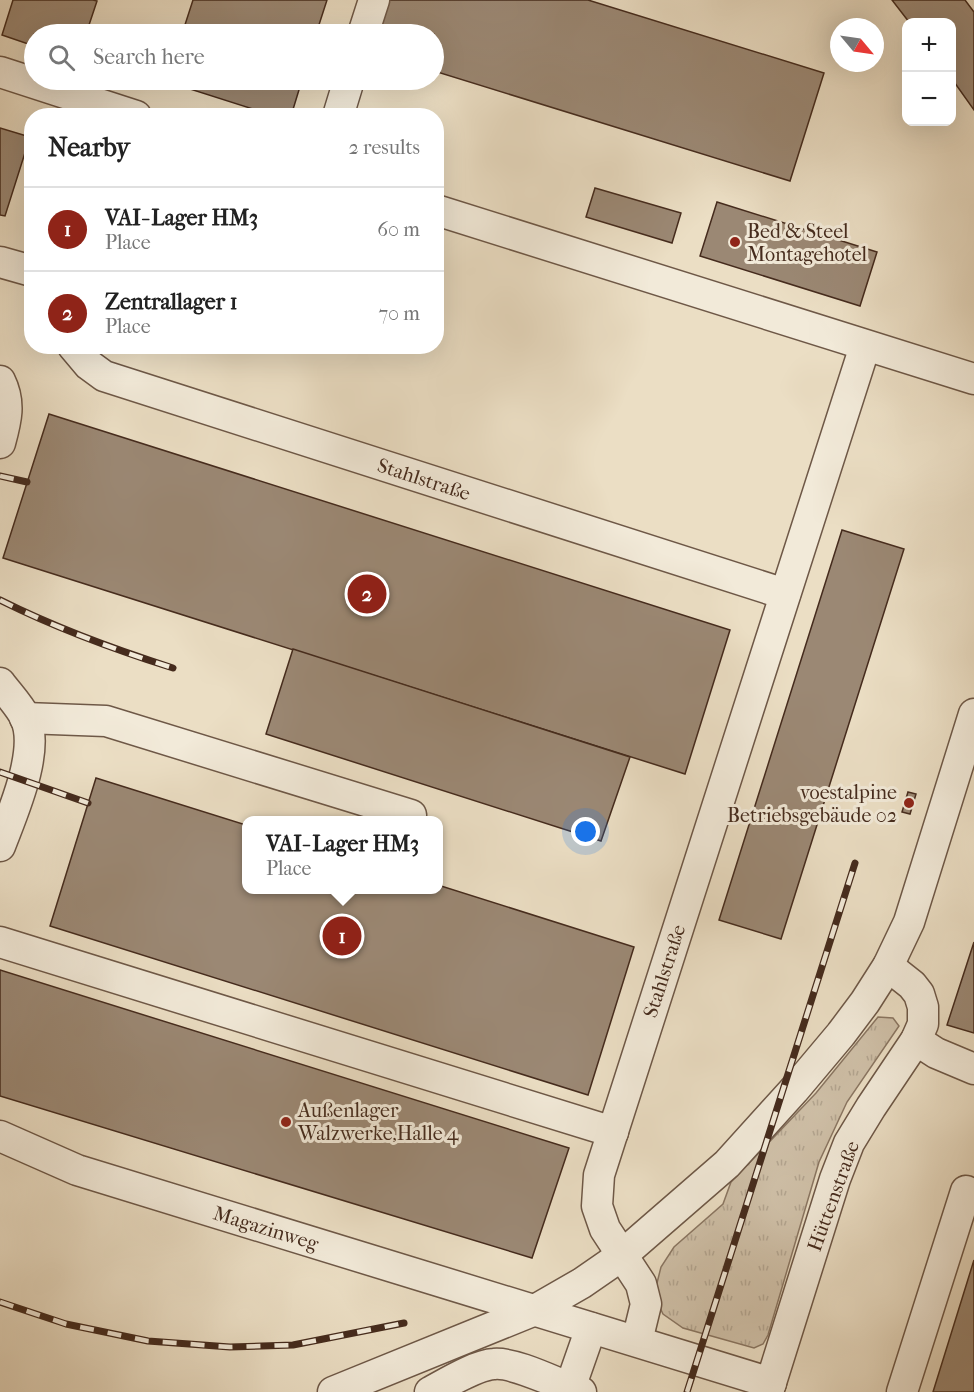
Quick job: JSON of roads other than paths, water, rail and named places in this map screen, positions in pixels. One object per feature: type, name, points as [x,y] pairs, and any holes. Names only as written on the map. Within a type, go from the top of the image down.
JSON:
[{"type":"street","points":[[366,24],[374,0]]},
{"type":"street","points":[[0,72],[24,80]]},
{"type":"street","points":[[55,90],[111,108]]},
{"type":"street","points":[[340,108],[346,90]]},
{"type":"street","points":[[444,213],[974,379]]},
{"type":"street","points":[[0,262],[24,270]]},
{"type":"street","name":"Stahlstraße","points":[[637,1341],[646,1304],[641,1284],[605,1228],[597,1206],[599,1175],[865,346]]},
{"type":"street","name":"Stahlstraße","points":[[80,354],[89,365],[104,376],[785,594]]},
{"type":"street","points":[[0,381],[7,400],[7,420],[0,443]]},
{"type":"street","points":[[0,683],[25,718],[30,737],[29,760],[0,846]]},
{"type":"street","points":[[333,1392],[535,1310],[582,1283],[621,1256],[728,1164],[841,1034],[888,966],[909,922],[974,714]]},
{"type":"street","points":[[25,718],[106,721],[411,814]]},
{"type":"street","points":[[0,942],[613,1132]]},
{"type":"street","name":"Hüttenstraße","points":[[535,1310],[637,1341],[770,1387],[835,1179],[849,1143],[870,1107],[916,1040],[923,1024],[920,994],[888,966]]},
{"type":"street","points":[[916,1040],[936,1053],[974,1069]]},
{"type":"street","name":"Magazinweg","points":[[0,1136],[77,1170],[535,1310]]},
{"type":"street","points":[[902,1392],[966,1191]]},
{"type":"street","points":[[430,1392],[484,1365],[496,1363],[576,1390],[591,1328]]},
{"type":"railway","points":[[0,476],[27,482]]},
{"type":"railway","points":[[0,600],[85,637],[173,668]]},
{"type":"railway","points":[[0,772],[88,803]]},
{"type":"railway","points":[[687,1392],[855,863]]},
{"type":"railway","points":[[0,1302],[66,1324],[148,1341],[230,1347],[293,1345],[404,1323]]},
{"type":"place","name":"Bed & Steel Montagehotel","points":[[735,242]]},
{"type":"place","name":"Zentrallager 1","points":[[367,594]]},
{"type":"place","name":"voestalpine Betriebsgebäude 02","points":[[909,803]]},
{"type":"place","name":"VAI- Lager HM3","points":[[342,936]]},
{"type":"place","name":"Außenlager Walzwerke,Halle 4","points":[[286,1122]]}]
